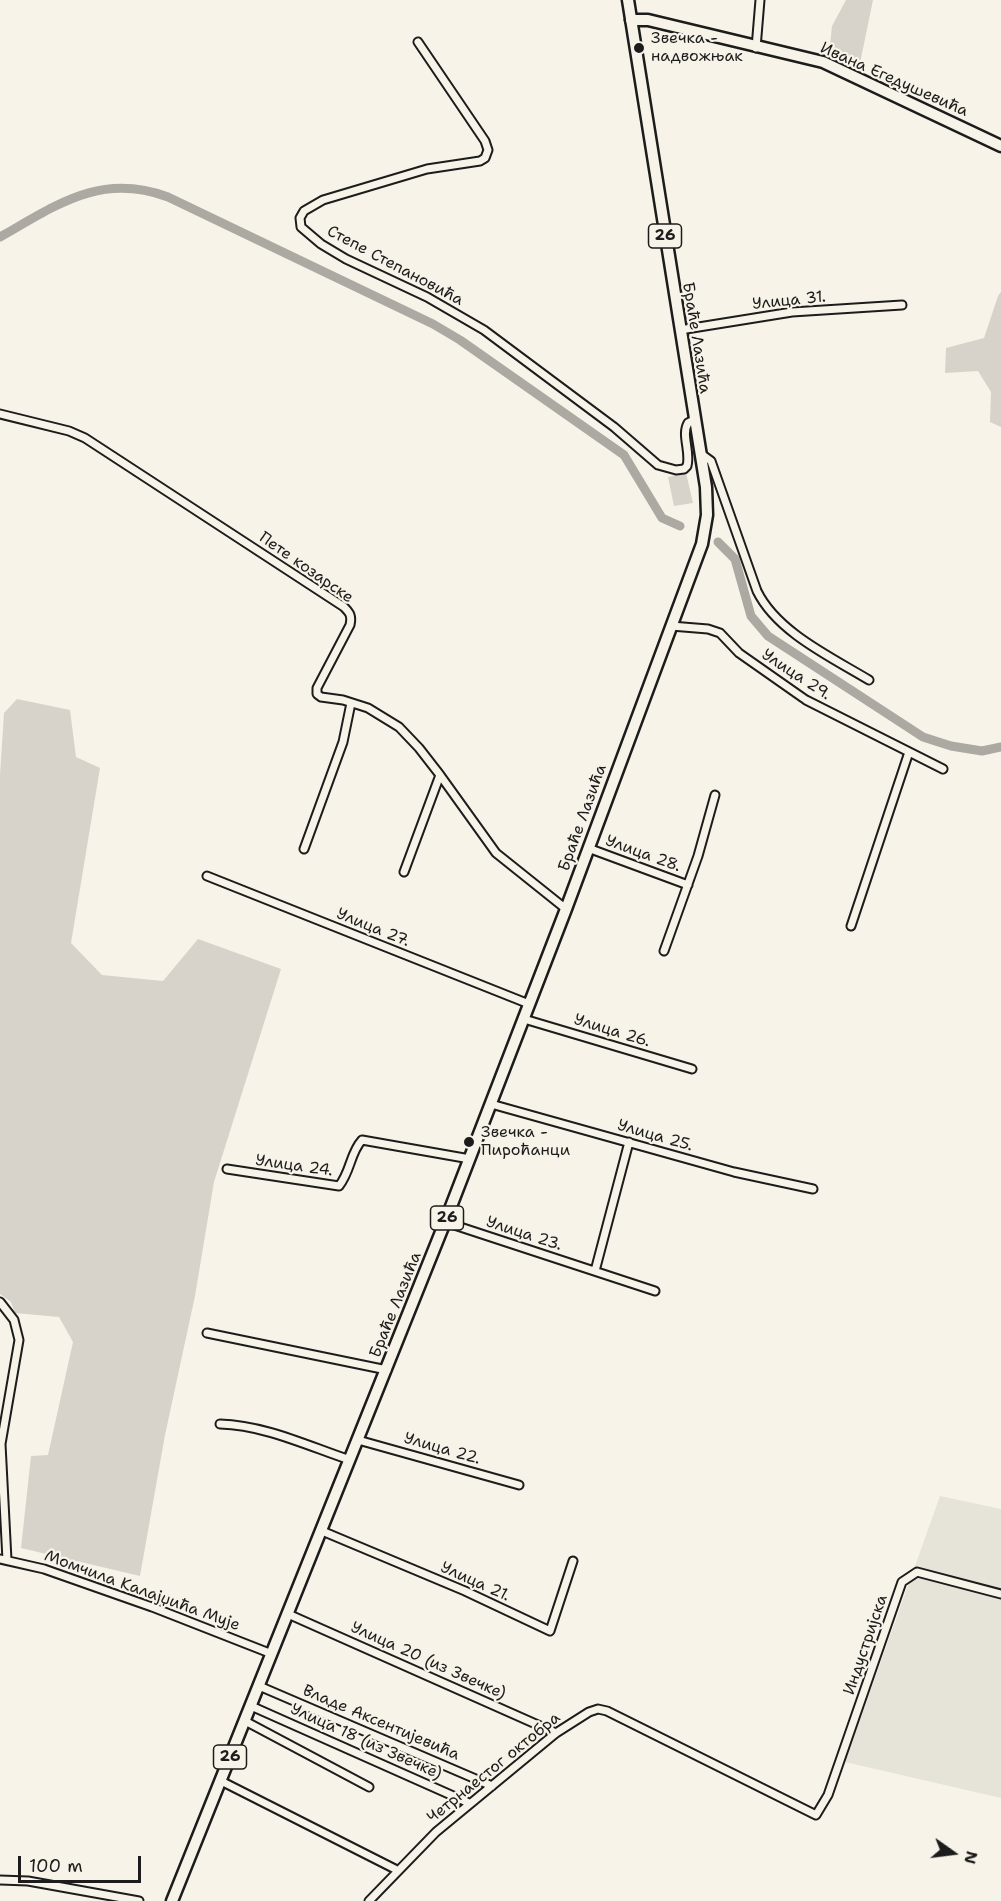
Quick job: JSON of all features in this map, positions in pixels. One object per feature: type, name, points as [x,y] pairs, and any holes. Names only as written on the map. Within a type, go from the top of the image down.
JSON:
[{"type":"main road","name":"Браће Лазића","points":[[288,1614],[387,1370],[524,1019],[670,626],[699,555],[706,525],[707,499],[628,0]]},
{"type":"main road","name":"Ивана Егедушевића","points":[[631,20],[648,20],[756,48],[823,62],[1001,146]]},
{"type":"main road","name":"26","points":[[172,1901],[288,1614]]},
{"type":"street","points":[[756,48],[760,0]]},
{"type":"street","name":"Степе Степановића","points":[[418,42],[485,141],[488,150],[485,158],[480,161],[427,169],[323,200],[304,211],[300,218],[301,226],[321,244],[346,259],[427,297],[484,330],[614,427],[663,467],[680,470],[687,466],[689,459],[685,428],[694,420]]},
{"type":"street","name":"Улица 31.","points":[[680,330],[792,312],[902,305]]},
{"type":"street","name":"Пете козарске","points":[[0,414],[69,431],[85,438],[344,607],[350,613],[350,625],[316,692],[321,697],[351,703],[384,717],[399,728],[419,748],[440,775],[496,853],[566,909]]},
{"type":"street","points":[[700,453],[711,461],[757,591],[766,606],[790,630],[869,680]]},
{"type":"street","name":"Улица 29.","points":[[670,626],[708,628],[720,633],[739,653],[806,700],[943,769]]},
{"type":"street","points":[[304,849],[344,742],[351,703]]},
{"type":"street","points":[[851,926],[909,752]]},
{"type":"street","points":[[404,872],[440,775]]},
{"type":"street","name":"Улица 28.","points":[[664,951],[688,885],[715,795]]},
{"type":"street","name":"Улица 28.","points":[[588,848],[688,885]]},
{"type":"street","name":"Улица 27.","points":[[207,876],[529,1004]]},
{"type":"street","name":"Улица 26.","points":[[524,1019],[692,1069]]},
{"type":"street","name":"Улица 25.","points":[[491,1104],[734,1172],[813,1190]]},
{"type":"street","name":"Улица 24.","points":[[227,1169],[339,1186],[347,1176],[356,1146],[362,1140],[470,1159]]},
{"type":"street","points":[[595,1271],[629,1142]]},
{"type":"street","name":"Улица 23.","points":[[445,1222],[655,1291]]},
{"type":"street","points":[[0,1302],[14,1320],[19,1340],[1,1443],[4,1559]]},
{"type":"street","points":[[207,1333],[387,1370]]},
{"type":"street","points":[[220,1424],[238,1424],[259,1429],[350,1460]]},
{"type":"street","name":"Улица 22.","points":[[358,1440],[519,1485]]},
{"type":"street","name":"Улица 21.","points":[[322,1531],[465,1591],[550,1630],[573,1562]]},
{"type":"street","name":"Момчила Калајџића Мује","points":[[4,1559],[45,1569],[152,1606],[273,1654]]},
{"type":"street","name":"Индустријска","points":[[816,1815],[828,1795],[902,1581],[916,1572],[1001,1594]]},
{"type":"street","name":"Улица 20 (из Звечке)","points":[[288,1614],[556,1733]]},
{"type":"street","name":"Владе Аксентијевића","points":[[259,1686],[492,1786]]},
{"type":"street","name":"Улица 18 (из Звечке)","points":[[251,1706],[469,1803]]},
{"type":"street","name":"Четрнаестог октобра","points":[[369,1901],[397,1870],[469,1803],[556,1733],[589,1712],[598,1709],[607,1711],[816,1815]]},
{"type":"street","points":[[245,1721],[369,1787]]},
{"type":"street","points":[[221,1781],[397,1870]]},
{"type":"street","points":[[0,1880],[28,1881],[139,1901]]},
{"type":"shaded area","points":[[846,0],[873,0],[859,68],[829,55],[832,26]]},
{"type":"shaded area","points":[[1001,292],[1001,427],[990,422],[991,392],[978,371],[945,373],[946,348],[984,338]]},
{"type":"shaded area","points":[[686,473],[693,503],[674,506],[668,477]]},
{"type":"shaded area","points":[[17,699],[70,710],[76,757],[100,768],[71,943],[102,975],[163,981],[198,939],[281,969],[214,1182],[195,1296],[165,1435],[140,1576],[21,1548],[31,1456],[48,1455],[73,1342],[59,1317],[15,1313],[11,1302],[0,1294],[0,775],[4,713]]},
{"type":"shaded area","points":[[940,1496],[1001,1509],[1001,1798],[845,1762]]},
{"type":"waterway","points":[[0,237],[60,204],[100,190],[121,188],[144,190],[168,197],[433,324],[460,340],[624,455],[662,518],[680,526]]},
{"type":"waterway","points":[[718,542],[735,559],[751,616],[768,636],[923,737],[951,746],[982,751],[1001,747]]},
{"type":"place","name":"Звечка - надвожњак","points":[[639,48]]},
{"type":"place","name":"Звечка - Пироћанци","points":[[469,1142]]}]
